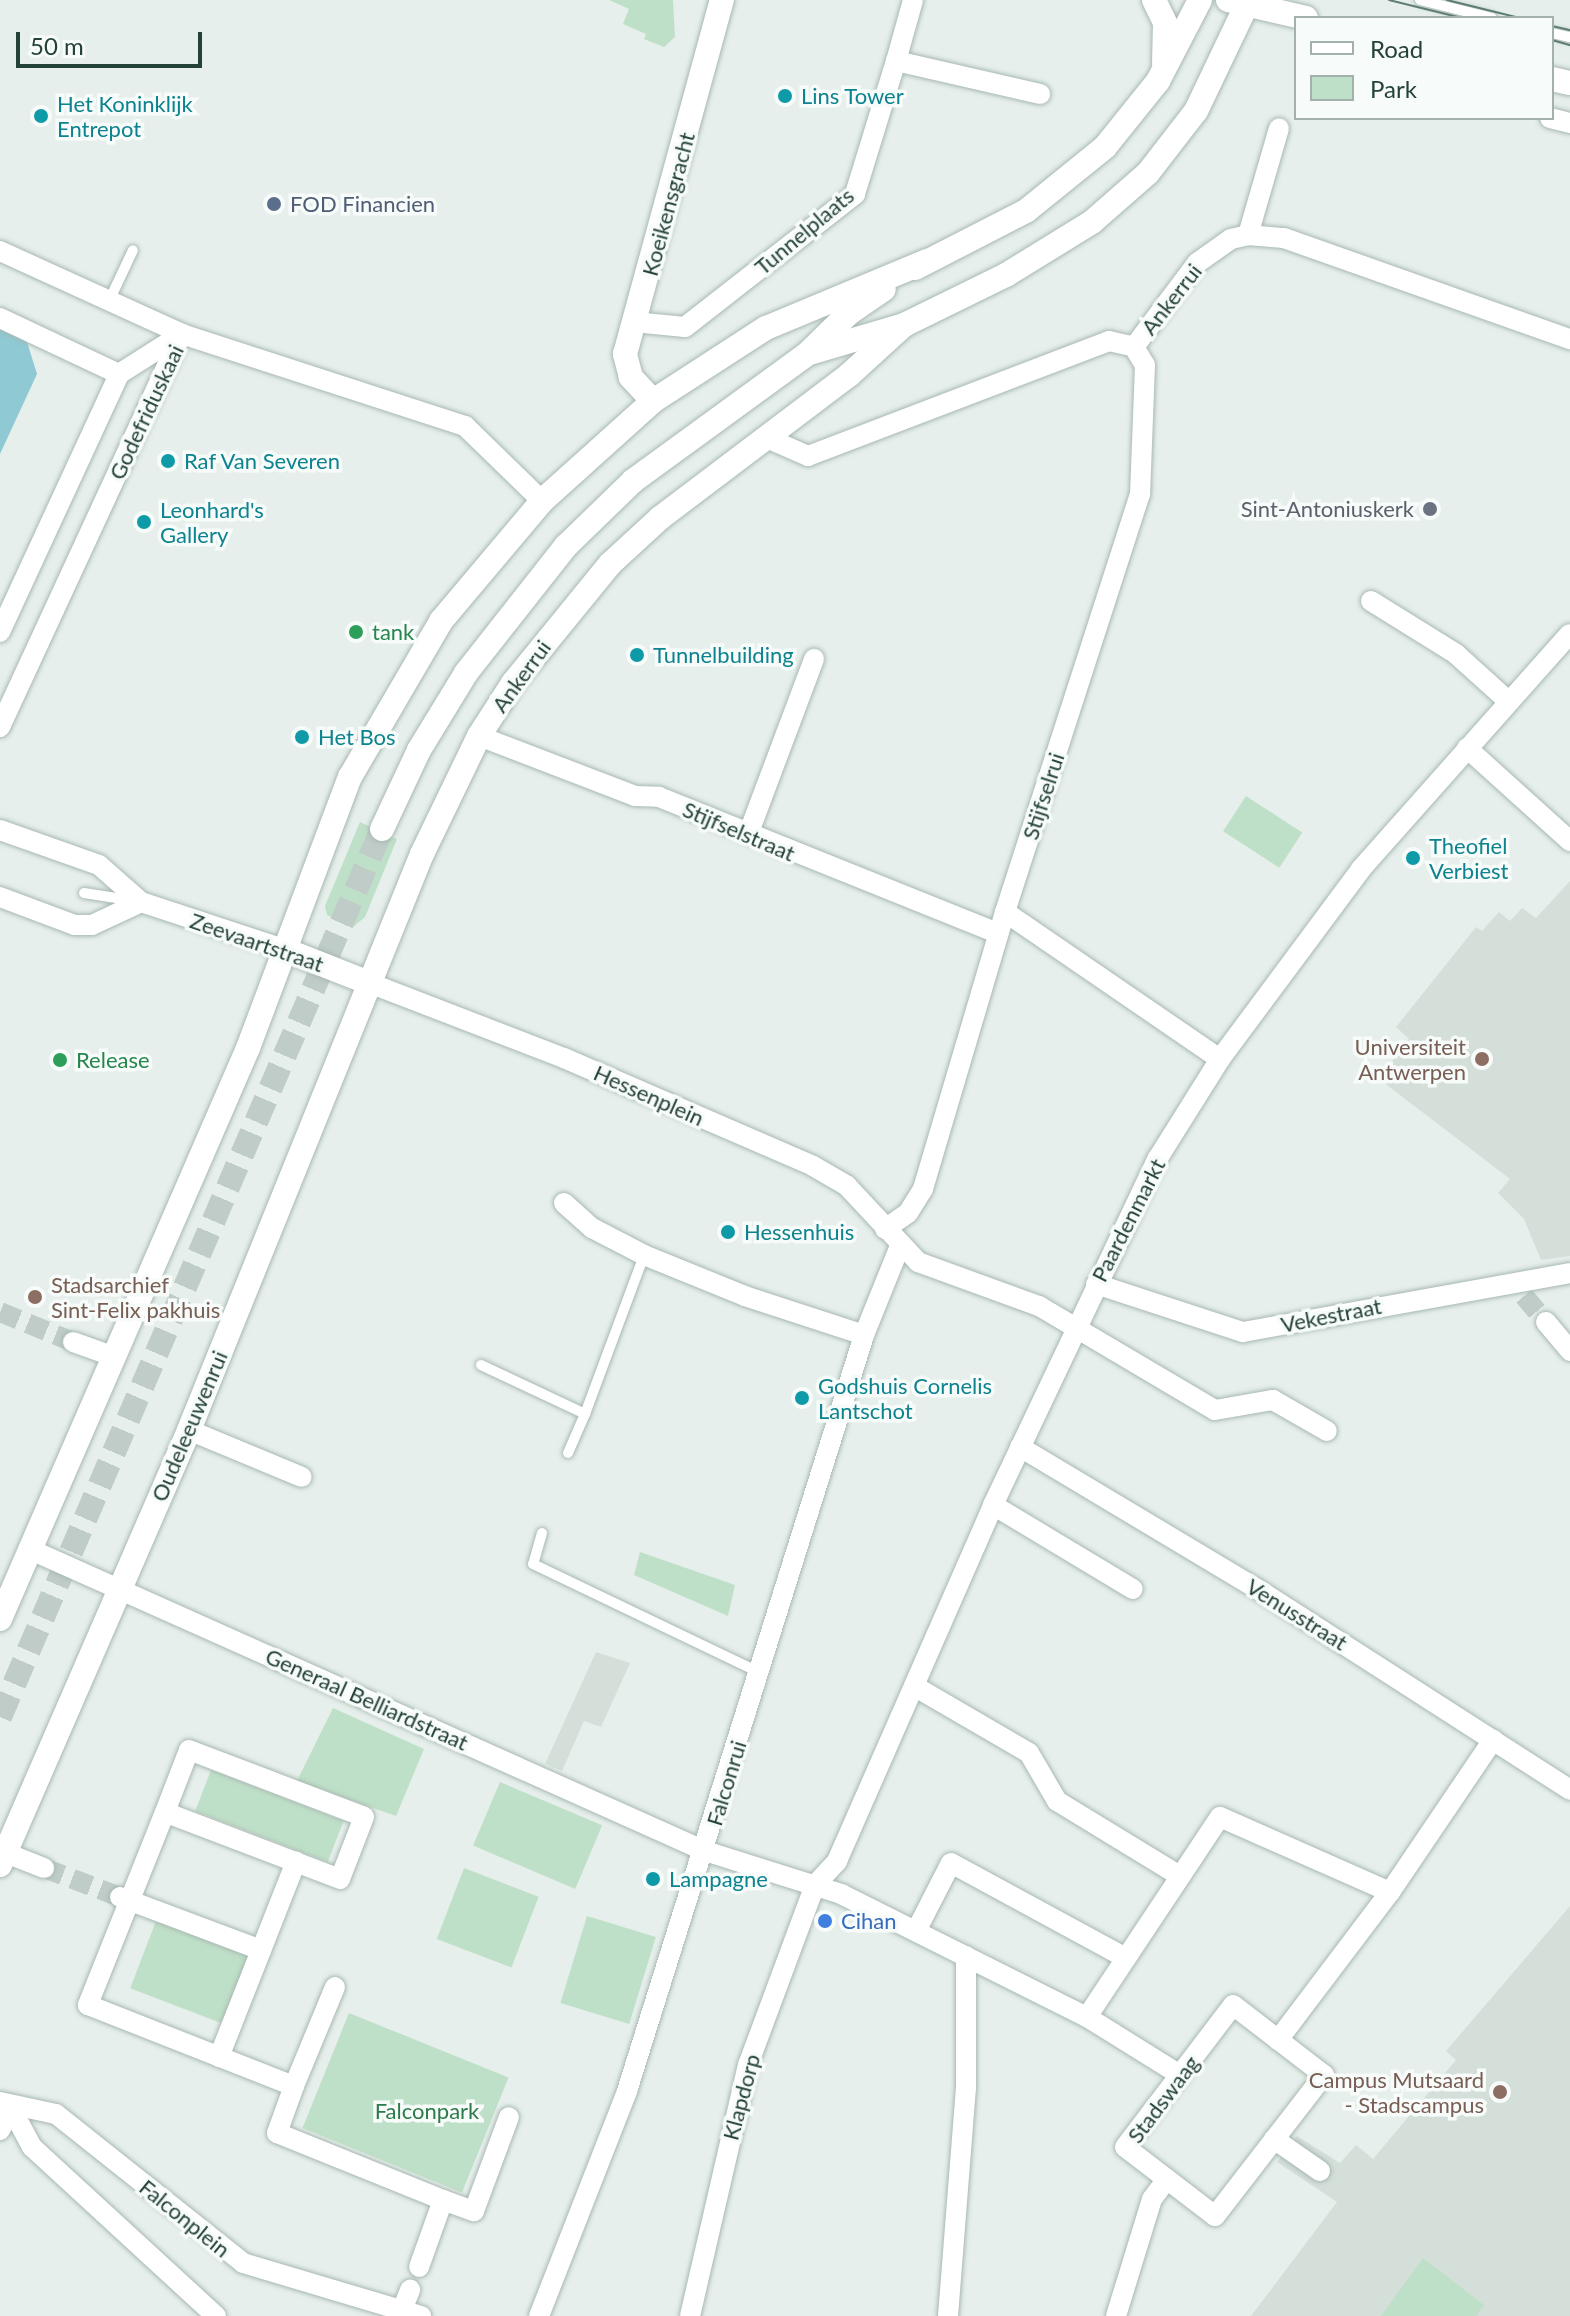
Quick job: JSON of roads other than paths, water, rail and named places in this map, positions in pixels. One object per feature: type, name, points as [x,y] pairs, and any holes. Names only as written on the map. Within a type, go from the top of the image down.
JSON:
[{"type":"street","name":"Koeikensgracht","points":[[653,401],[631,377],[625,354],[722,0]]},
{"type":"street","name":"Tunnelplaats","points":[[634,322],[685,327],[855,194],[913,0]]},
{"type":"street","points":[[1154,0],[1167,41],[1158,81]]},
{"type":"street","name":"Ankerrui","points":[[382,829],[419,750],[466,673],[566,546],[633,481],[807,354],[849,313],[927,261],[1026,211],[1063,185],[1105,147],[1158,81],[1200,0]]},
{"type":"street","points":[[1242,2],[1298,16]]},
{"type":"street","name":"Ankerrui","points":[[807,354],[904,325],[1006,275],[1092,222],[1148,173],[1196,111],[1227,55],[1242,2]]},
{"type":"street","points":[[896,61],[1040,94]]},
{"type":"street","points":[[1279,128],[1248,235],[1284,238],[1570,339]]},
{"type":"street","name":"Ankerrui","points":[[767,438],[808,456],[1109,341],[1134,347],[1197,263],[1231,239],[1248,235]]},
{"type":"street","points":[[0,251],[182,334],[465,426],[542,501]]},
{"type":"street","points":[[0,1619],[248,1048],[350,777],[400,684],[478,571],[542,501],[653,401],[766,328],[927,261]]},
{"type":"street","points":[[0,318],[119,374]]},
{"type":"street","name":"Ankerrui","points":[[372,984],[422,854],[479,736],[513,683],[610,564],[660,518],[767,438],[904,325]]},
{"type":"street","name":"Godefriduskaai","points":[[0,632],[119,374],[182,334]]},
{"type":"street","name":"Godefriduskaai","points":[[0,727],[182,334]]},
{"type":"street","name":"Stijfselrui","points":[[885,1229],[908,1213],[923,1189],[998,933],[1140,494],[1145,365],[1134,347]]},
{"type":"street","points":[[1371,601],[1456,654],[1508,701]]},
{"type":"street","name":"Paardenmarkt","points":[[815,1885],[837,1861],[993,1505],[1075,1326],[1158,1158],[1220,1059],[1361,869],[1570,634]]},
{"type":"street","points":[[749,832],[814,659]]},
{"type":"street","name":"Stijfselstraat","points":[[479,736],[635,796],[659,797],[749,832],[807,861],[998,933]]},
{"type":"street","points":[[1467,748],[1570,841]]},
{"type":"street","name":"Zeevaartstraat","points":[[0,830],[99,865],[141,902],[283,949],[372,984]]},
{"type":"street","points":[[0,897],[75,925],[92,925],[141,902]]},
{"type":"street","points":[[1005,912],[1220,1059]]},
{"type":"street","name":"Hessenplein","points":[[372,984],[564,1058],[813,1166],[847,1186],[918,1262],[1039,1306],[1215,1410],[1273,1400],[1327,1431]]},
{"type":"street","name":"Oudeleeuwenrui","points":[[3,1859],[189,1430],[372,984]]},
{"type":"street","points":[[564,1203],[592,1228],[644,1255],[745,1296],[864,1335]]},
{"type":"street","name":"Falconrui","points":[[539,2316],[598,2176],[705,1851],[864,1335],[900,1246]]},
{"type":"street","name":"Vekestraat","points":[[1096,1284],[1243,1332],[1519,1289],[1570,1273]]},
{"type":"street","points":[[1546,1322],[1570,1351]]},
{"type":"street","points":[[73,1342],[112,1356]]},
{"type":"street","points":[[189,1430],[302,1477]]},
{"type":"street","name":"Venusstraat","points":[[1020,1447],[1259,1590],[1570,1790]]},
{"type":"street","points":[[993,1505],[1133,1589]]},
{"type":"street","name":"Generaal Belliardstraat","points":[[29,1549],[705,1851],[815,1885],[912,1929],[1087,2017],[1180,2075]]},
{"type":"street","points":[[914,1686],[1029,1753],[1057,1801],[1180,1876]]},
{"type":"street","points":[[1278,2040],[1390,1892],[1493,1740]]},
{"type":"street","points":[[165,1812],[340,1879],[364,1817],[189,1750],[165,1812],[125,1898],[88,2005],[294,2086]]},
{"type":"street","points":[[1087,2017],[1220,1817],[1390,1892]]},
{"type":"street","points":[[3,1859],[44,1868]]},
{"type":"street","points":[[219,2057],[296,1862]]},
{"type":"street","points":[[912,1929],[951,1863],[1126,1958]]},
{"type":"street","name":"Klapdorp","points":[[690,2316],[748,2065],[815,1885]]},
{"type":"street","points":[[125,1898],[261,1950]]},
{"type":"street","points":[[948,2316],[966,2088],[966,1956]]},
{"type":"street","points":[[335,1987],[277,2133],[474,2211],[509,2117]]},
{"type":"street","name":"Stadswaag","points":[[1233,2005],[1278,2040],[1324,2075],[1215,2216],[1125,2147],[1233,2005]]},
{"type":"street","points":[[0,2130],[6,2105]]},
{"type":"street","points":[[6,2105],[32,2147],[216,2316]]},
{"type":"street","name":"Falconplein","points":[[6,2105],[56,2114],[243,2263],[412,2313]]},
{"type":"street","points":[[1274,2139],[1320,2171]]},
{"type":"street","points":[[1116,2316],[1152,2199],[1167,2179]]},
{"type":"street","points":[[419,2267],[443,2200]]},
{"type":"street","points":[[410,2290],[412,2313]]},
{"type":"lane","points":[[1420,0],[1484,16]]},
{"type":"lane","points":[[109,301],[133,250]]},
{"type":"lane","points":[[84,893],[141,902]]},
{"type":"lane","points":[[568,1453],[585,1414],[634,1274],[644,1255]]},
{"type":"lane","points":[[481,1365],[585,1414]]},
{"type":"lane","points":[[542,1533],[533,1564],[760,1673]]},
{"type":"water","points":[[0,329],[27,342],[37,374],[0,454]]},
{"type":"tunnel","points":[[0,1717],[382,829]]},
{"type":"tunnel","points":[[1524,1296],[1546,1322]]},
{"type":"tunnel","points":[[0,1312],[73,1342]]},
{"type":"tunnel","points":[[44,1868],[120,1897]]},
{"type":"tram line","points":[[1389,0],[1454,16]]},
{"type":"tram line","points":[[1447,0],[1512,16]]},
{"type":"tram line","points":[[1554,26],[1570,30]]},
{"type":"tram line","points":[[1554,41],[1570,45]]},
{"type":"place","name":"Lins Tower","points":[[785,96]]},
{"type":"place","name":"Het Koninklijk Entrepot","points":[[41,116]]},
{"type":"place","name":"FOD Financien","points":[[274,204]]},
{"type":"place","name":"Raf Van Severen","points":[[168,461]]},
{"type":"place","name":"Sint-Antoniuskerk","points":[[1430,509]]},
{"type":"place","name":"Leonhard's Gallery","points":[[144,522]]},
{"type":"place","name":"tank","points":[[356,632]]},
{"type":"place","name":"Tunnelbuilding","points":[[637,655]]},
{"type":"place","name":"Het Bos","points":[[302,737]]},
{"type":"place","name":"Theofiel Verbiest","points":[[1413,858]]},
{"type":"place","name":"Universiteit Antwerpen","points":[[1482,1059]]},
{"type":"place","name":"Release","points":[[60,1060]]},
{"type":"place","name":"Hessenhuis","points":[[728,1232]]},
{"type":"place","name":"Stadsarchief Sint-Felix pakhuis","points":[[35,1297]]},
{"type":"place","name":"Godshuis Cornelis Lantschot","points":[[802,1398]]},
{"type":"place","name":"Lampagne","points":[[653,1879]]},
{"type":"place","name":"Cihan","points":[[825,1921]]},
{"type":"place","name":"Campus Mutsaard - Stadscampus","points":[[1500,2092]]},
{"type":"park label","name":"Falconpark","points":[[427,2111]]}]
